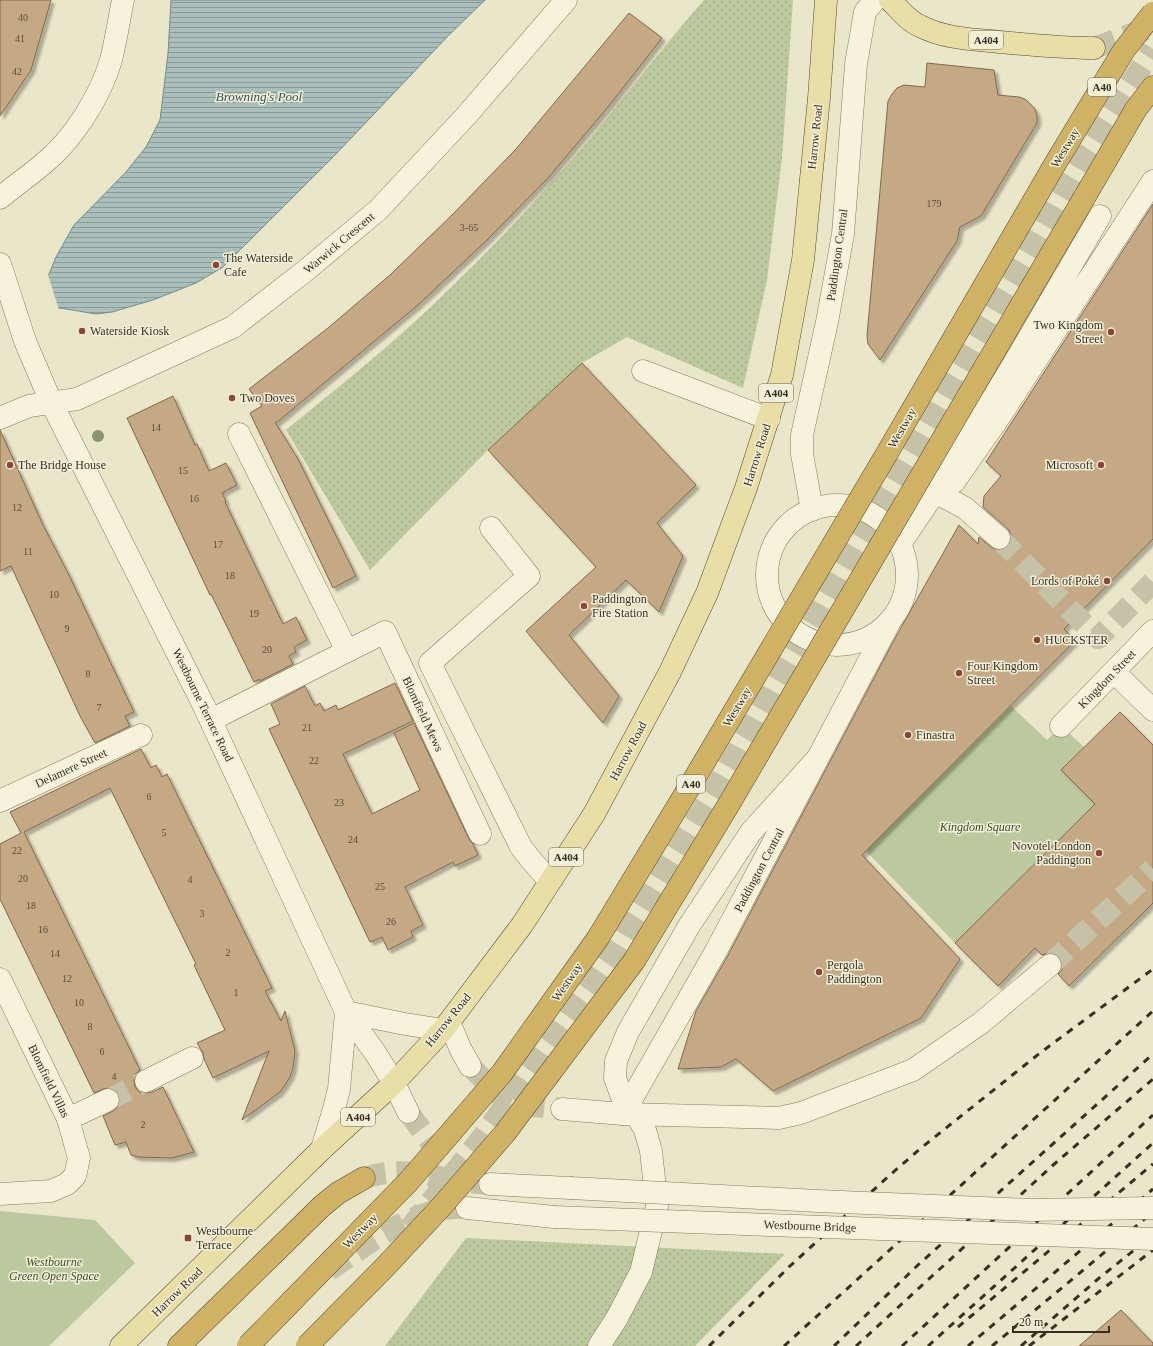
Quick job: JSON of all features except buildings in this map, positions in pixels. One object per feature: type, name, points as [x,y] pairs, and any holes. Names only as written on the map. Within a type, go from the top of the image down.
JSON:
[{"type":"highway","name":"Westway","points":[[248,1346],[420,1169],[502,1073],[598,938],[858,503],[1055,164],[1124,50],[1153,13]]},
{"type":"highway","points":[[307,1346],[405,1246],[505,1133],[634,961],[729,804],[1136,109],[1153,87]]},
{"type":"highway","points":[[179,1346],[322,1206],[338,1192],[364,1178]]},
{"type":"main road","name":"Harrow Road","points":[[122,1346],[322,1149],[394,1083],[446,1026],[522,925],[594,814],[670,672],[707,592],[746,488],[782,374],[802,260],[819,98],[826,0]]},
{"type":"main road","name":"A404","points":[[890,0],[918,26],[936,33],[955,37],[1067,48],[1094,48]]},
{"type":"street","points":[[0,198],[20,181],[44,164],[65,142],[88,110],[101,86],[110,61],[117,32],[122,0]]},
{"type":"street","name":"Warwick Crescent","points":[[0,418],[29,406],[77,399],[233,327],[305,271],[378,210],[466,116],[566,0]]},
{"type":"street","name":"Paddington Central","points":[[812,510],[802,454],[802,435],[827,322],[843,234],[856,64],[865,12],[875,0]]},
{"type":"street","points":[[935,492],[954,482],[996,422],[1153,182]]},
{"type":"street","points":[[900,544],[935,492],[1010,370],[1100,216]]},
{"type":"street","name":"Westbourne Terrace Road","points":[[2,268],[25,341],[36,363],[51,402],[211,720],[346,1012],[376,1054],[394,1083]]},
{"type":"street","points":[[643,371],[769,419]]},
{"type":"street","points":[[239,434],[347,651]]},
{"type":"street","points":[[935,492],[965,508],[999,538]]},
{"type":"street","name":"Paddington Central","points":[[623,1114],[716,950],[904,598],[907,571],[900,544],[889,528],[873,515],[854,507],[834,505],[812,510],[792,522],[777,539],[769,560],[768,583],[774,605],[787,624],[805,638],[827,644],[850,644],[871,637],[890,622]]},
{"type":"street","points":[[491,528],[529,576],[430,664],[521,847],[550,881]]},
{"type":"street","name":"Kingdom Street","points":[[1061,726],[1153,631]]},
{"type":"street","name":"Blomfield Mews","points":[[211,720],[385,632],[480,834]]},
{"type":"street","points":[[1114,672],[1153,710]]},
{"type":"street","name":"Delamere Street","points":[[0,801],[141,735]]},
{"type":"street","points":[[598,1346],[617,1318],[641,1272],[657,1206],[651,1151],[645,1130],[634,1111],[622,1097],[615,1078],[616,1061],[628,1032],[689,926],[747,838],[818,759]]},
{"type":"street","points":[[562,1109],[623,1114],[779,1118],[801,1113],[913,1070],[981,1023],[1050,965]]},
{"type":"street","name":"Blomfield Villas","points":[[0,980],[68,1119],[79,1158],[74,1176],[67,1184],[51,1191],[0,1194]]},
{"type":"street","points":[[322,1149],[339,1089],[346,1012],[405,1024],[446,1026],[470,1066]]},
{"type":"street","points":[[146,1081],[192,1058]]},
{"type":"street","points":[[394,1083],[408,1112]]},
{"type":"street","points":[[68,1119],[108,1100]]},
{"type":"street","name":"Westbourne Bridge","points":[[490,1184],[818,1201],[1031,1210],[1153,1208]]},
{"type":"street","name":"Westbourne Bridge","points":[[467,1208],[554,1217],[1153,1239]]},
{"type":"green space","points":[[704,0],[793,0],[782,158],[767,280],[743,388],[627,337],[582,363],[488,450],[370,570],[286,430],[406,330],[488,250],[571,161]]},
{"type":"green space","name":"Kingdom Square","points":[[1011,706],[1047,740],[1061,726],[1084,747],[1061,770],[1095,804],[955,943],[866,851]]},
{"type":"green space","name":"Westbourne Green Open Space","points":[[0,1211],[95,1220],[135,1263],[49,1346],[0,1346]]},
{"type":"green space","points":[[466,1238],[785,1254],[695,1346],[385,1346]]},
{"type":"water","name":"Browning's Pool","points":[[171,0],[485,0],[448,36],[335,155],[223,267],[196,283],[153,300],[112,312],[96,314],[60,308],[0,321],[0,295],[49,274],[56,257],[74,225],[126,172],[146,147],[160,120],[168,54]]},
{"type":"pier","points":[[47,272],[59,310],[0,323],[0,292]]},
{"type":"tunnel","points":[[1094,48],[1146,29]]},
{"type":"tunnel","points":[[410,1228],[484,1135],[614,953],[713,793],[849,556],[1079,164],[1153,49]]},
{"type":"tunnel","points":[[999,538],[1098,638],[1153,582]]},
{"type":"tunnel","points":[[1050,965],[1153,869]]},
{"type":"tunnel","points":[[470,1066],[498,1094],[533,1106],[562,1109]]},
{"type":"tunnel","points":[[108,1100],[146,1081]]},
{"type":"tunnel","points":[[408,1112],[458,1181],[490,1184]]},
{"type":"tunnel","points":[[364,1178],[400,1172],[423,1174],[458,1181]]},
{"type":"tunnel","points":[[329,1270],[377,1238],[412,1219],[430,1212],[449,1208],[467,1208]]},
{"type":"railway","points":[[709,1346],[790,1266],[921,1148],[1040,1053],[1153,969]]},
{"type":"railway","points":[[784,1346],[1153,1011]]},
{"type":"railway","points":[[834,1346],[918,1265],[1153,1054]]},
{"type":"railway","points":[[856,1346],[1052,1166],[1153,1079]]},
{"type":"railway","points":[[902,1346],[1153,1115]]},
{"type":"railway","points":[[928,1346],[1153,1143]]},
{"type":"railway","points":[[958,1327],[1153,1164]]},
{"type":"railway","points":[[968,1346],[1153,1189]]},
{"type":"railway","points":[[992,1346],[1153,1212]]},
{"type":"railway","points":[[1021,1346],[1098,1279],[1153,1235]]},
{"type":"railway","points":[[1029,1346],[1153,1250]]},
{"type":"place","name":"The Waterside Cafe","points":[[216,265]]},
{"type":"place","name":"Waterside Kiosk","points":[[82,331]]},
{"type":"place","name":"Two Kingdom Street","points":[[1111,332]]},
{"type":"place","name":"Two Doves","points":[[232,398]]},
{"type":"place","name":"The Bridge House","points":[[10,465]]},
{"type":"place","name":"Microsoft","points":[[1101,465]]},
{"type":"place","name":"Lords of Poké","points":[[1107,581]]},
{"type":"place","name":"Paddington Fire Station","points":[[584,606]]},
{"type":"place","name":"HUCKSTER","points":[[1037,640]]},
{"type":"place","name":"Four Kingdom Street","points":[[959,673]]},
{"type":"place","name":"Finastra","points":[[908,735]]},
{"type":"place","name":"Novotel London Paddington","points":[[1099,853]]},
{"type":"place","name":"Pergola Paddington","points":[[819,972]]},
{"type":"place","name":"Westbourne Terrace","points":[[188,1238]]}]
